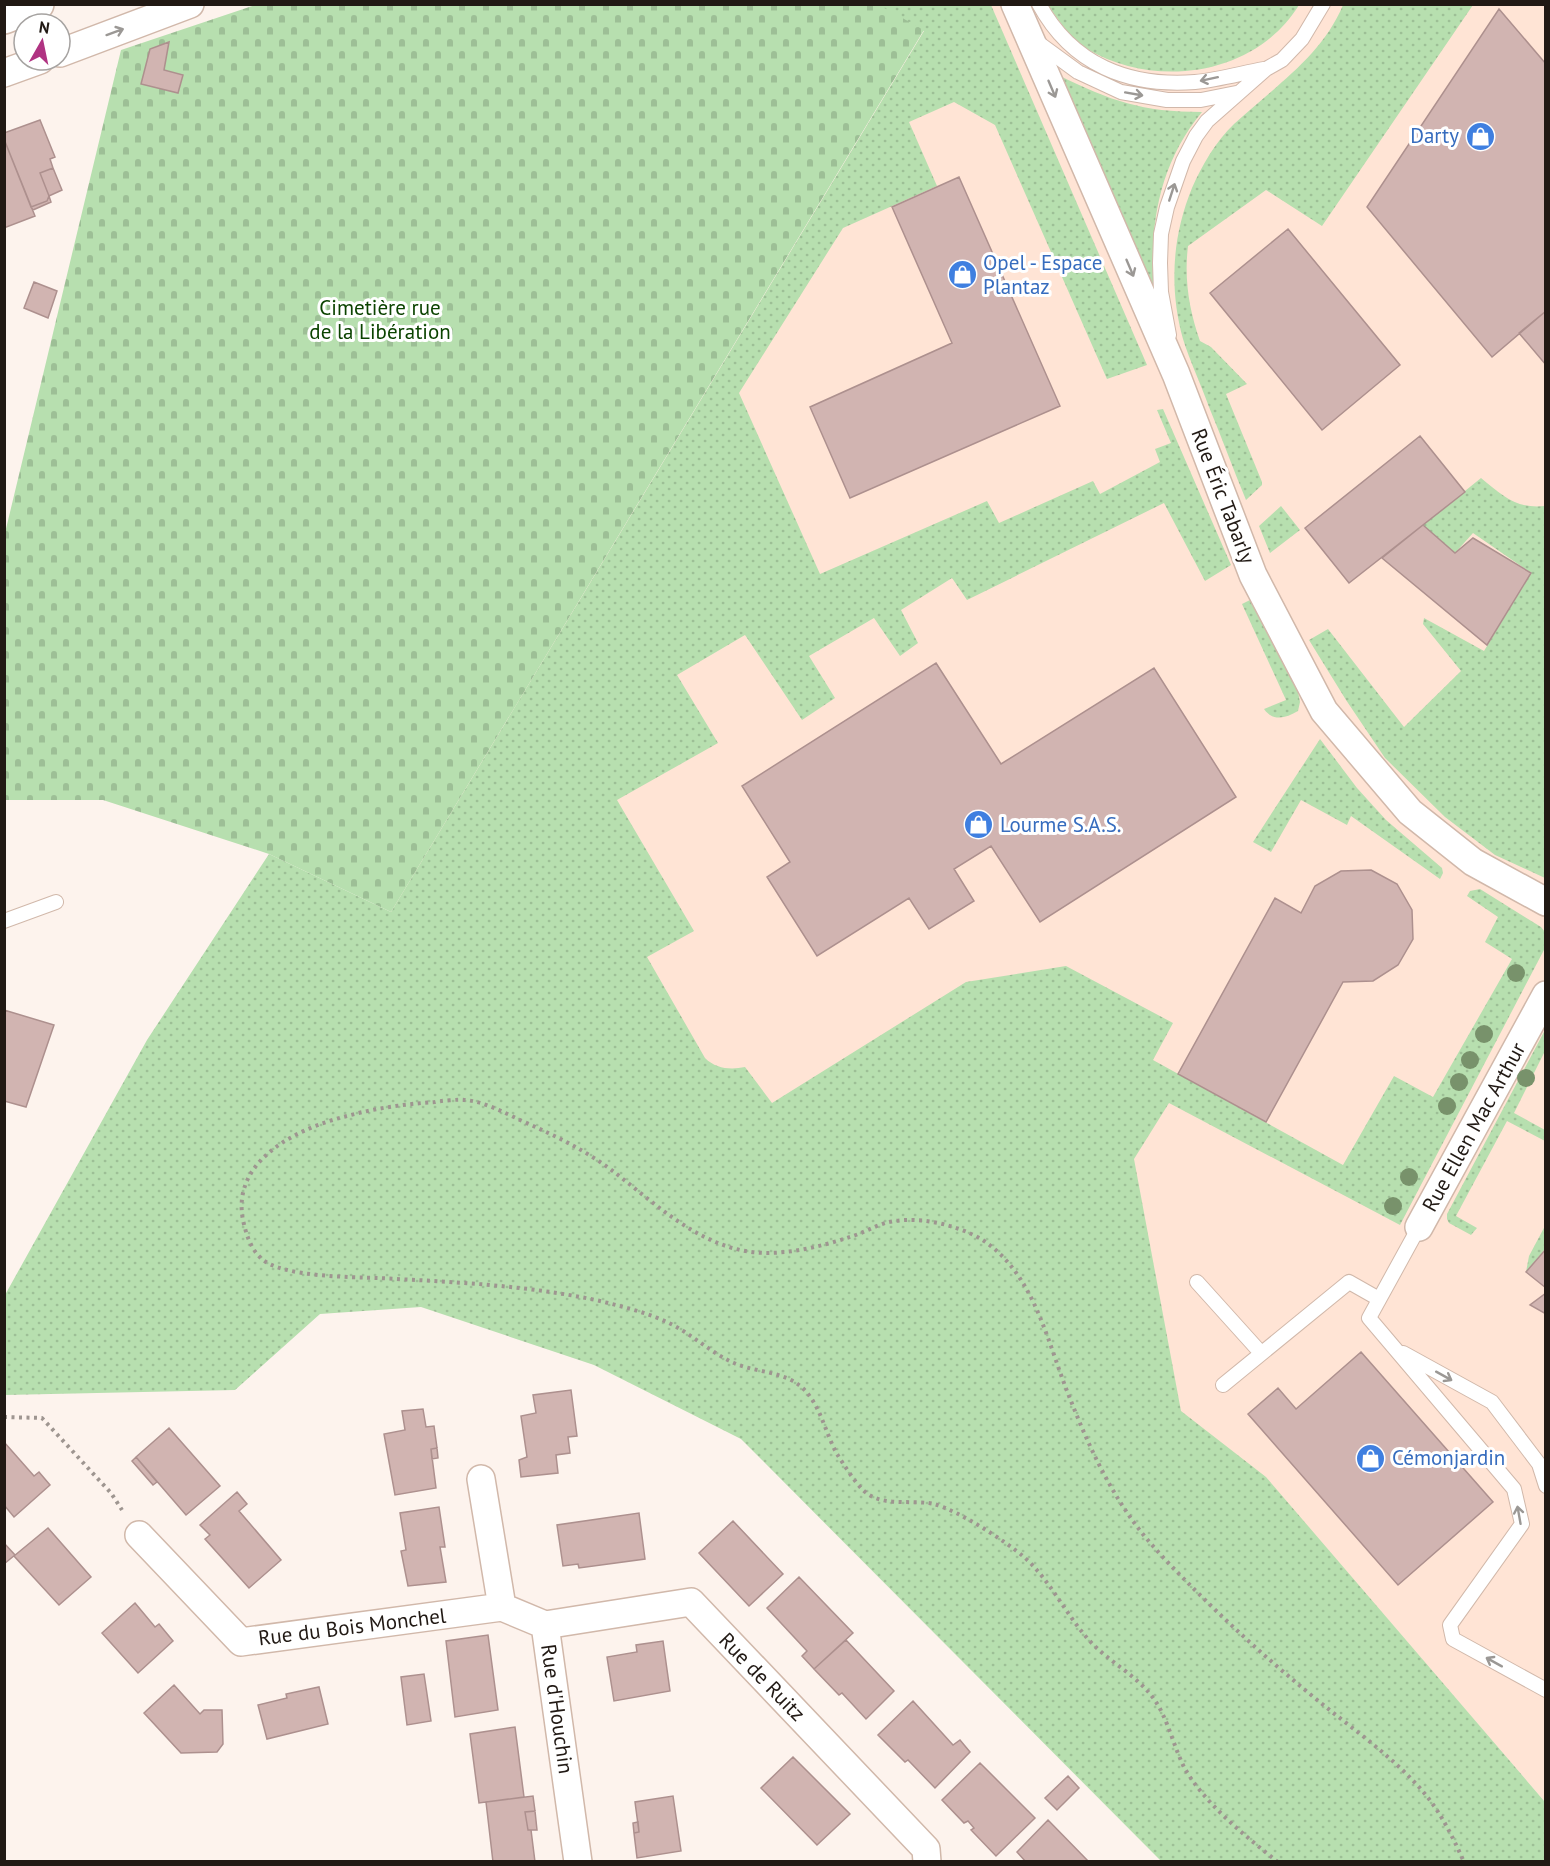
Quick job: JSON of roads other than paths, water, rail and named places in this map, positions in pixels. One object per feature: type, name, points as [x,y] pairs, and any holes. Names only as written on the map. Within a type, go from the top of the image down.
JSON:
[{"type":"main road","points":[[4,16],[37,4]]},
{"type":"street","points":[[72,48],[190,4]]},
{"type":"street","name":"Rue Éric Tabarly","points":[[1015,4],[1176,374],[1253,575],[1324,711],[1410,812],[1473,862],[1545,902]]},
{"type":"street","name":"Rue Ellen Mac Arthur","points":[[1419,1227],[1545,994]]},
{"type":"street","points":[[481,1479],[502,1608]]},
{"type":"street","name":"Rue du Bois Monchel","points":[[139,1535],[240,1642],[502,1608]]},
{"type":"street","name":"Rue de Ruitz","points":[[545,1625],[691,1602],[926,1849],[927,1862]]},
{"type":"street","name":"Rue d'Houchin","points":[[502,1608],[545,1625],[578,1862]]},
{"type":"lane","points":[[1039,4],[1048,21],[1072,46],[1101,68],[1136,80],[1196,82],[1266,69]]},
{"type":"lane","points":[[1176,374],[1161,292],[1160,263],[1161,234],[1167,207],[1183,161],[1207,121],[1266,69],[1282,60],[1302,39],[1323,4]]},
{"type":"lane","points":[[1029,36],[1078,72],[1121,92],[1167,100],[1201,100],[1238,93]]},
{"type":"lane","points":[[4,921],[56,902]]},
{"type":"lane","points":[[1419,1227],[1369,1318],[1514,1489],[1522,1524],[1450,1625],[1453,1639],[1545,1690]]},
{"type":"lane","points":[[1197,1282],[1262,1353]]},
{"type":"lane","points":[[1223,1385],[1348,1282],[1379,1299]]},
{"type":"lane","points":[[1393,1348],[1492,1402],[1539,1464],[1545,1486]]},
{"type":"place","name":"Darty","points":[[1480,136]]},
{"type":"place","name":"Opel - Espace Plantaz","points":[[962,275]]},
{"type":"place","name":"Lourme S.A.S.","points":[[979,825]]},
{"type":"place","name":"Cémonjardin","points":[[1371,1458]]},
{"type":"park label","name":"Cimetière rue de la Libération","points":[[380,320]]}]
